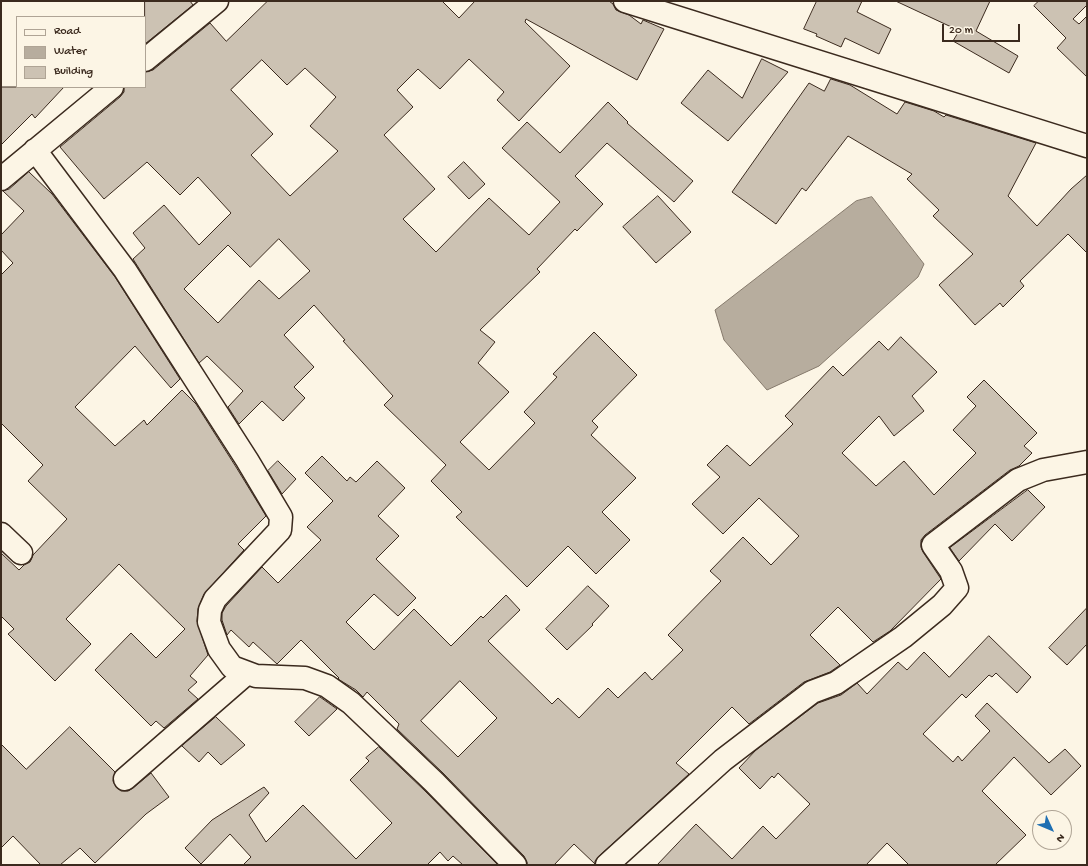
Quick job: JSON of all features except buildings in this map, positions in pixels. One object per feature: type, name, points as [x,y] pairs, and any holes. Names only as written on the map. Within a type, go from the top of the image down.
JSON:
[{"type":"street","points":[[146,59],[217,1]]},
{"type":"street","points":[[625,1],[1087,146]]},
{"type":"street","points":[[1,179],[111,88]]},
{"type":"street","points":[[35,150],[125,270],[247,460],[281,517],[280,530],[215,599],[210,610],[209,622],[219,649],[232,667],[256,676],[305,678],[327,686],[351,703],[417,766],[515,865]]},
{"type":"street","points":[[607,865],[723,760],[812,692],[836,683],[903,637],[942,606],[957,588],[951,571],[933,545],[1018,480],[1043,470],[1087,462]]},
{"type":"street","points":[[1,534],[21,553]]},
{"type":"street","points":[[125,779],[248,673]]},
{"type":"water","points":[[872,197],[924,264],[918,277],[819,366],[767,390],[724,340],[715,310],[856,201]]}]
